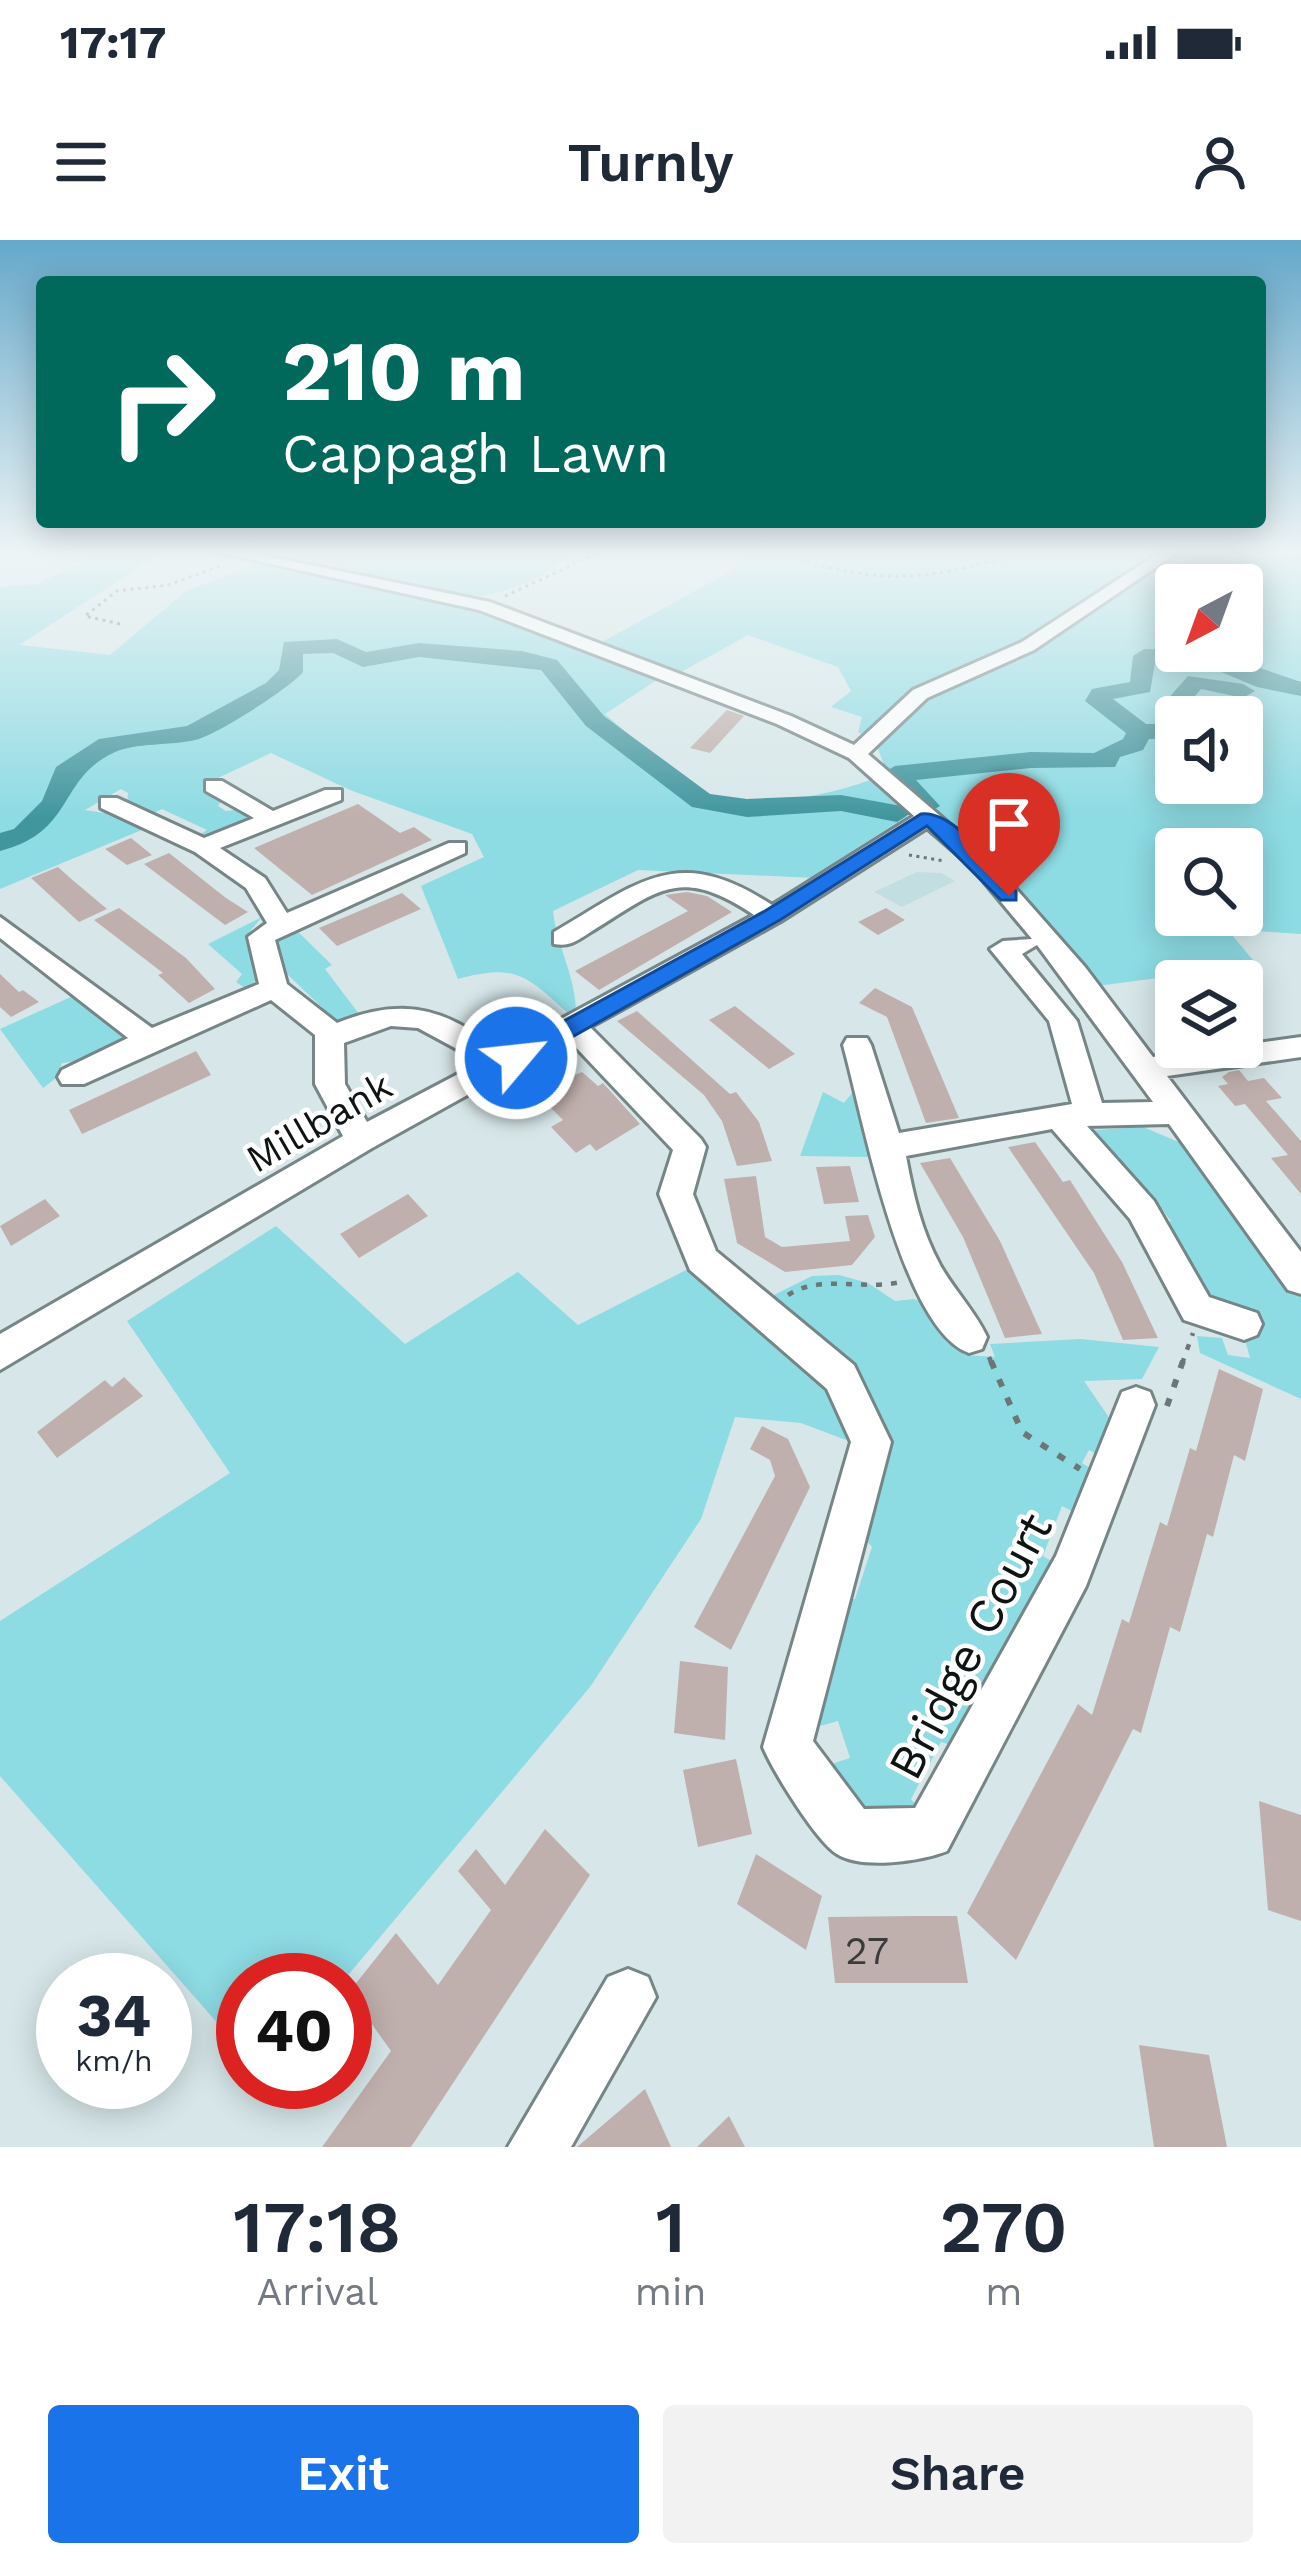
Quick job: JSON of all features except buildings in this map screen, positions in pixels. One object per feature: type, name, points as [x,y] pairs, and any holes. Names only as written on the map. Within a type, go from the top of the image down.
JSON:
[{"type":"street","points":[[571,640],[784,720],[856,754],[927,818],[1148,1068],[1301,1279]]},
{"type":"street","points":[[856,754],[920,694],[1037,640]]},
{"type":"street","points":[[214,786],[272,819]]},
{"type":"street","points":[[203,848],[333,795]]},
{"type":"street","points":[[109,803],[203,848],[256,883],[281,925]]},
{"type":"street","name":"Millbank","points":[[0,1353],[361,1140],[772,916],[927,818]]},
{"type":"street","points":[[361,1140],[330,1084],[329,1031],[274,988],[261,937],[457,848]]},
{"type":"street","points":[[563,938],[585,913],[686,878],[712,880],[772,916]]},
{"type":"street","points":[[0,925],[149,1040]]},
{"type":"street","points":[[1024,945],[1003,949],[1049,1001],[1069,1035],[1076,1115],[1142,1210],[1197,1309],[1244,1324]]},
{"type":"street","points":[[73,1077],[274,988]]},
{"type":"street","points":[[329,1038],[370,1018],[412,1014],[458,1034],[482,1052]]},
{"type":"street","name":"Bridge Court","points":[[574,1028],[690,1147],[676,1194],[702,1260],[842,1377],[871,1442],[787,1747],[852,1835],[928,1833],[1072,1574],[1111,1489],[1136,1405]]},
{"type":"street","points":[[857,1046],[888,1147],[901,1215],[927,1275],[969,1337]]},
{"type":"street","points":[[1148,1068],[1301,1047]]},
{"type":"street","points":[[888,1147],[1076,1115],[1179,1112]]},
{"type":"street","points":[[538,2147],[628,1997]]},
{"type":"path","points":[[902,857],[917,853],[970,867]]},
{"type":"path","points":[[766,1314],[799,1286],[829,1282],[874,1288],[927,1275]]},
{"type":"shaded area","points":[[0,640],[27,640],[19,645],[110,655],[128,640],[560,640],[658,679],[605,714],[698,788],[729,800],[782,800],[870,780],[907,814],[906,822],[815,878],[638,870],[553,911],[575,1000],[576,1013],[570,1015],[520,976],[495,972],[458,979],[421,886],[484,857],[472,834],[350,790],[271,753],[203,785],[224,796],[218,806],[226,811],[243,809],[257,820],[196,837],[207,830],[162,809],[150,815],[127,804],[128,793],[121,789],[85,810],[111,814],[144,829],[0,889]]},
{"type":"shaded area","points":[[739,640],[674,676],[600,643]]},
{"type":"shaded area","points":[[762,640],[1155,640],[1155,672],[1263,672],[1263,640],[1301,640],[1301,934],[1263,931],[1263,828],[1155,828],[1155,936],[1233,936],[1253,960],[1155,960],[1155,978],[1097,986],[886,770],[876,744],[858,732],[862,717],[831,707],[851,691],[838,667]]},
{"type":"shaded area","points":[[917,872],[941,873],[955,881],[902,907],[874,892]]},
{"type":"shaded area","points":[[262,917],[246,936],[257,978],[248,990],[236,982],[242,974],[208,944]]},
{"type":"shaded area","points":[[293,927],[332,965],[325,969],[359,1014],[335,1020],[287,974],[276,942]]},
{"type":"shaded area","points":[[73,996],[123,1035],[123,1042],[88,1060],[62,1063],[56,1078],[43,1088],[0,1029]]},
{"type":"shaded area","points":[[823,1092],[844,1103],[852,1093],[865,1098],[871,1157],[800,1156]]},
{"type":"shaded area","points":[[1143,1127],[1181,1143],[1301,1297],[1301,1399],[1200,1353],[1197,1336],[1222,1338],[1228,1355],[1250,1358],[1245,1340],[1250,1333],[1204,1292],[1164,1224],[1171,1221],[1144,1187],[1136,1189],[1094,1135],[1095,1130]]},
{"type":"shaded area","points":[[276,1226],[405,1344],[518,1272],[578,1325],[692,1267],[810,1371],[843,1419],[846,1440],[801,1423],[735,1417],[701,1519],[590,1687],[367,1953],[216,1953],[216,2021],[192,1994],[192,1953],[156,1953],[0,1776],[0,1621],[230,1473],[127,1321]]},
{"type":"shaded area","points":[[839,1275],[868,1283],[895,1301],[914,1299],[931,1306],[965,1355],[995,1357],[990,1344],[1081,1339],[1159,1347],[1142,1379],[1084,1381],[1108,1416],[1117,1446],[1109,1461],[1089,1450],[1082,1463],[1101,1475],[1081,1516],[1062,1506],[1043,1556],[1061,1567],[960,1748],[941,1742],[911,1799],[923,1813],[868,1814],[822,1767],[850,1758],[838,1721],[809,1729],[842,1599],[855,1599],[872,1547],[862,1535],[884,1444],[774,1295],[812,1276]]},
{"type":"waterway","points":[[0,842],[24,835],[55,804],[66,773],[108,745],[194,733],[233,707],[275,688],[291,672],[292,647],[337,646],[363,660],[419,650],[522,658],[549,665],[595,721],[702,801],[747,808],[841,803],[897,813]]},
{"type":"waterway","points":[[1139,732],[1124,715],[1097,701],[1101,694],[1141,687],[1144,656],[1206,657],[1265,682],[1301,689]]},
{"type":"waterway","points":[[1182,696],[1196,681],[1243,691]]},
{"type":"waterway","points":[[926,806],[895,774],[1031,760],[1106,761],[1107,752],[1134,744],[1139,732]]},
{"type":"waterway","points":[[1139,732],[1155,732]]},
{"type":"route","points":[[516,1058],[772,916],[927,818],[954,837],[1009,896]]}]
